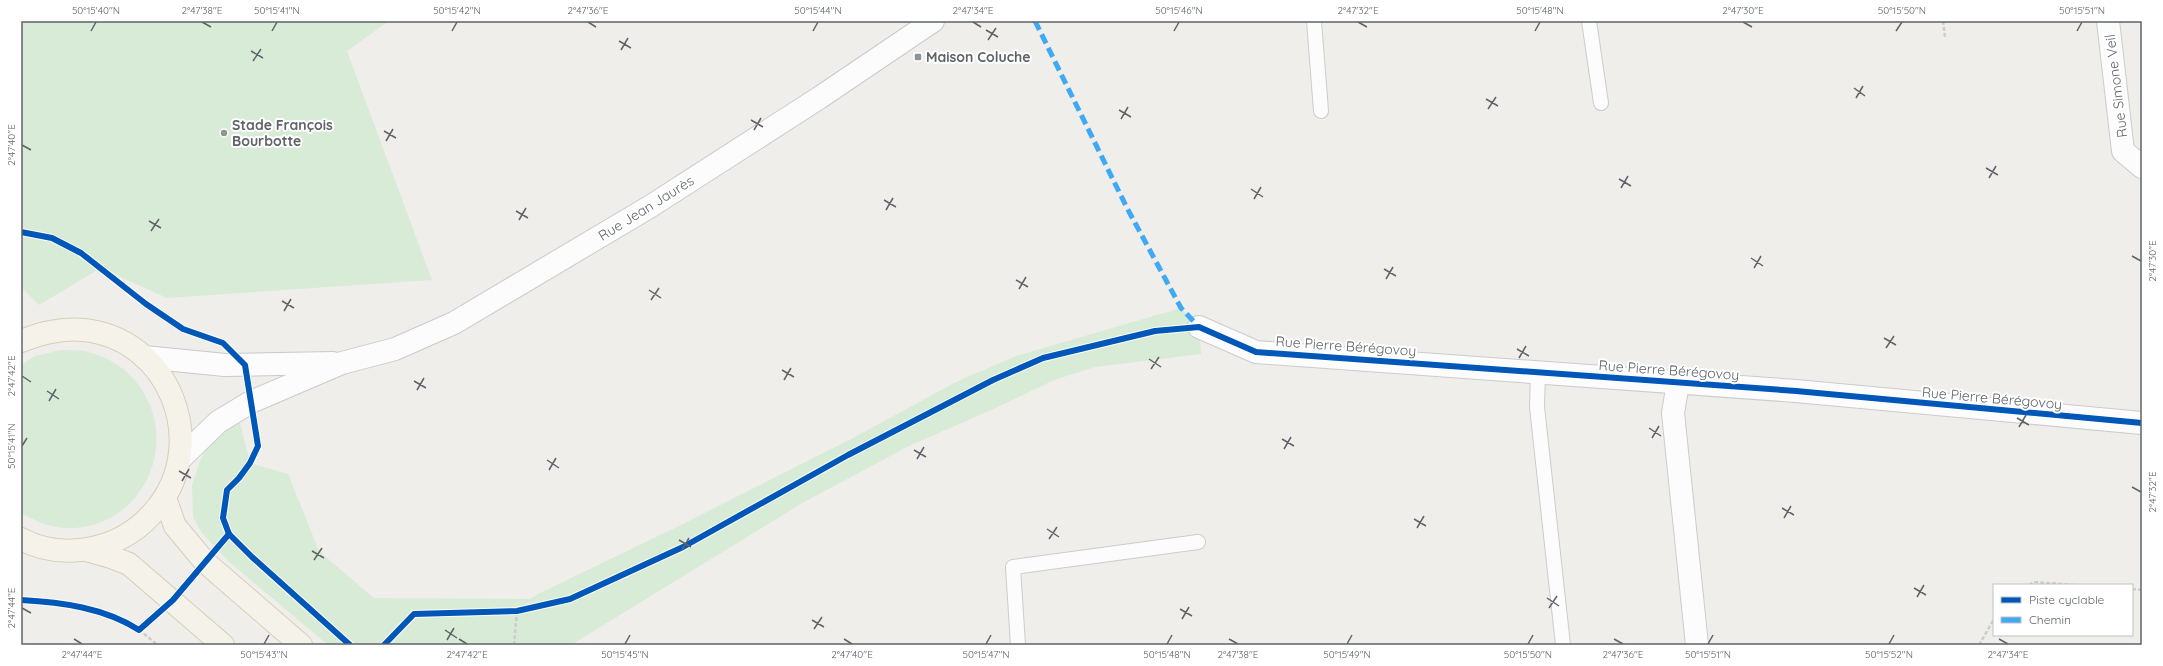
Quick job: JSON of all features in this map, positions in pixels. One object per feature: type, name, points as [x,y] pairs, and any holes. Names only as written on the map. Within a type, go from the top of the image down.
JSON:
[{"type":"main road","points":[[21,341],[39,334],[61,330],[83,330],[105,335],[126,344],[144,357],[159,373],[171,392],[178,414],[181,436],[180,459],[165,498],[147,520],[129,534],[108,545],[85,550],[57,551],[43,548],[21,539]]},
{"type":"main road","points":[[165,498],[175,526],[205,562],[301,645]]},
{"type":"main road","points":[[85,550],[111,557],[129,564],[173,600],[223,645]]},
{"type":"street","name":"Rue Jean Jaurès","points":[[342,363],[395,349],[454,323],[651,206],[819,98],[933,21]]},
{"type":"street","name":"Rue Simone Veil","points":[[2108,21],[2123,152],[2142,167]]},
{"type":"street","name":"Rue Pierre Bérégovoy","points":[[1200,327],[1256,352],[1796,391],[2142,423]]},
{"type":"street","points":[[144,357],[225,365],[342,363]]},
{"type":"street","points":[[180,459],[218,422],[251,402],[342,363]]},
{"type":"street","points":[[1678,383],[1673,413],[1697,645]]},
{"type":"street","points":[[21,553],[43,548]]},
{"type":"lane","points":[[1314,21],[1321,111]]},
{"type":"lane","points":[[1589,21],[1601,103]]},
{"type":"lane","points":[[1538,373],[1537,407],[1563,645]]},
{"type":"lane","points":[[1018,645],[1013,567],[1198,542]]},
{"type":"path","points":[[1943,21],[1945,37]]},
{"type":"path","points":[[2031,584],[2034,582],[2061,584]]},
{"type":"path","points":[[514,645],[518,611]]},
{"type":"path","points":[[1979,645],[1993,621]]},
{"type":"path","points":[[139,630],[158,645]]},
{"type":"green space","name":"Stade François Bourbotte","points":[[21,21],[389,21],[347,51],[432,280],[167,298],[101,268],[39,305],[21,287]]},
{"type":"green space","points":[[1181,308],[1199,327],[1201,354],[1095,367],[1054,380],[998,407],[909,446],[804,502],[571,645],[328,645],[227,560],[201,532],[193,517],[192,485],[200,461],[212,438],[227,427],[240,423],[250,463],[288,474],[319,551],[374,598],[530,599],[851,439],[956,382],[1016,356]]},
{"type":"green space","points":[[61,350],[82,351],[96,354],[117,365],[123,369],[140,387],[152,410],[156,435],[154,459],[146,482],[132,501],[113,516],[91,526],[64,528],[47,525],[21,513],[21,365],[35,356]]},
{"type":"marked path","points":[[1035,21],[1127,208],[1181,308],[1199,327]]},
{"type":"cycle path","points":[[21,232],[52,238],[81,253],[146,304],[183,329],[223,343],[245,365],[258,446],[250,463],[239,478],[227,490],[223,518],[229,534],[252,557],[350,645]]},
{"type":"cycle path","points":[[384,645],[414,614],[517,611],[570,599],[683,547],[848,455],[993,380],[1043,358],[1155,331],[1199,327],[1256,352],[1796,391],[2142,423]]},
{"type":"cycle path","points":[[21,600],[52,602],[97,611],[126,622],[139,630],[173,600],[229,534]]},
{"type":"place","name":"Maison Coluche","points":[[918,57]]},
{"type":"place","name":"Stade François Bourbotte","points":[[224,133]]}]
